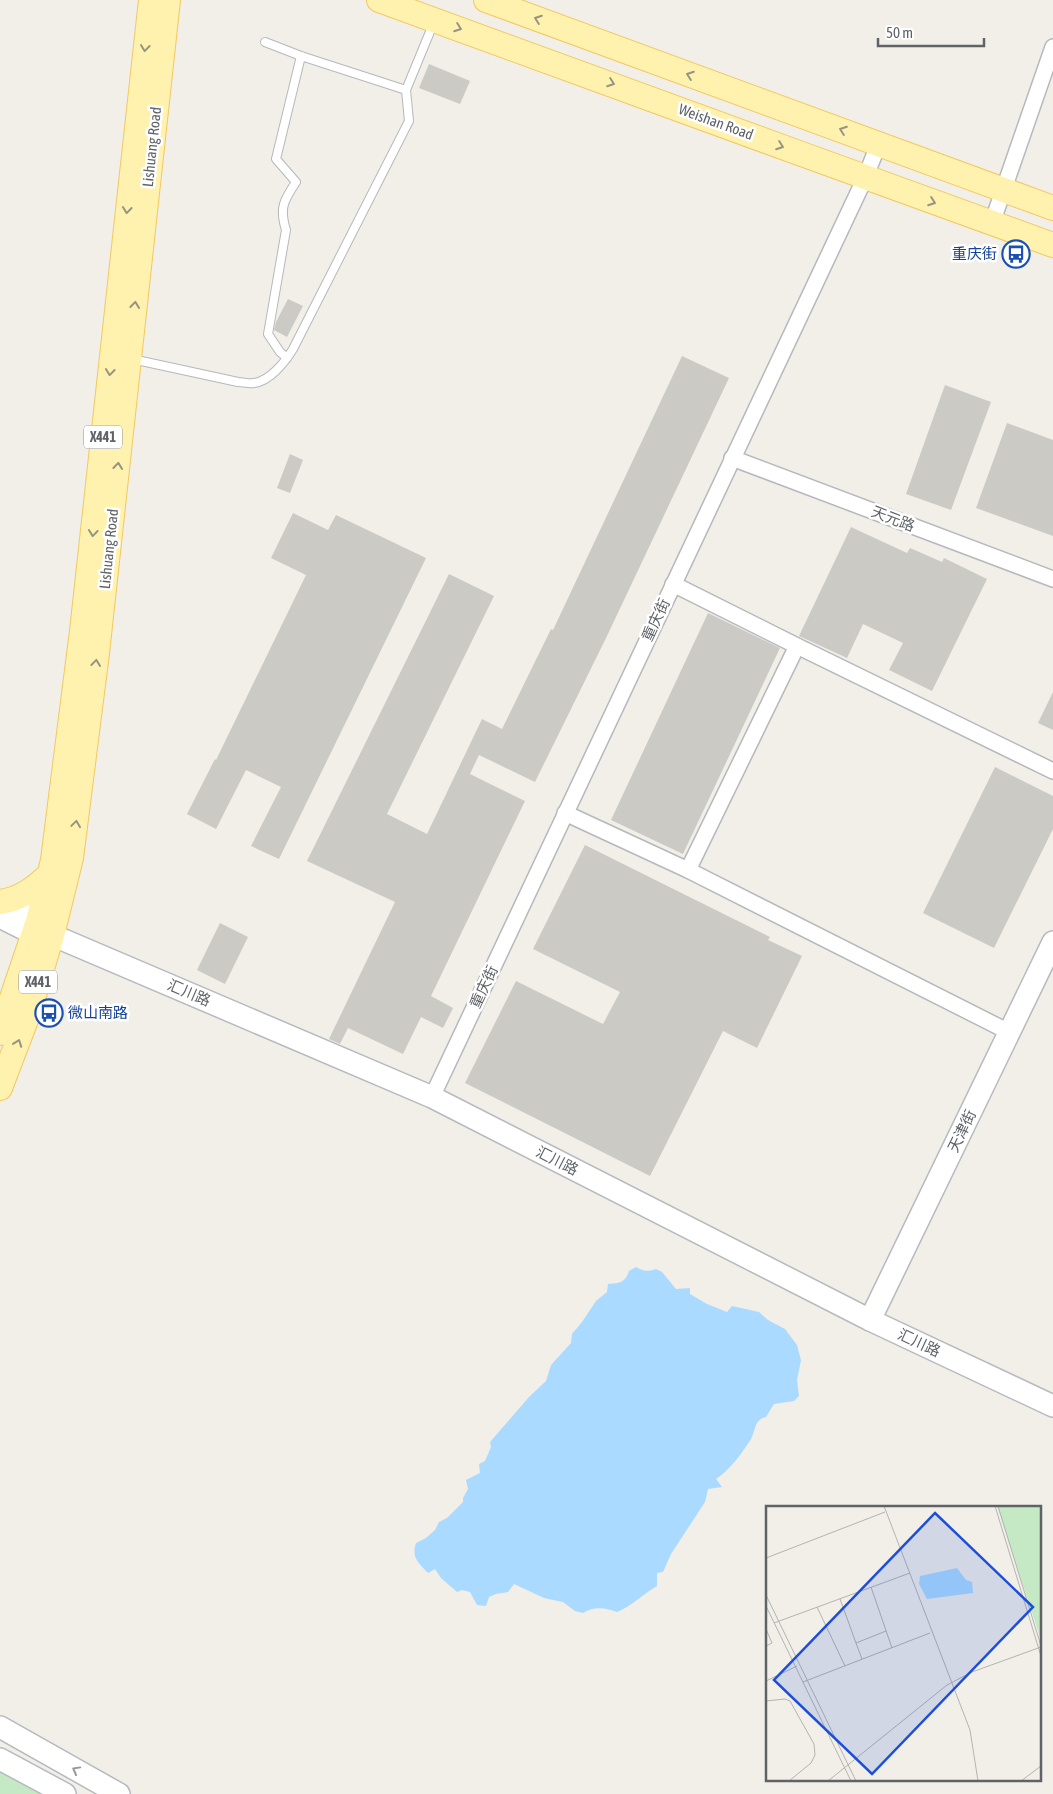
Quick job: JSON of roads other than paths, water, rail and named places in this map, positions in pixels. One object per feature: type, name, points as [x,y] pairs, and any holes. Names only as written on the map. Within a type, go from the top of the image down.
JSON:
[{"type":"main road","name":"Lishuang Road","points":[[0,1033],[18,917],[59,873],[71,730],[151,0]]},
{"type":"main road","name":"Lishuang Road","points":[[18,917],[45,897],[59,873],[78,808],[130,358],[168,0]]},
{"type":"main road","name":"Weishan Road","points":[[379,0],[1053,245]]},
{"type":"main road","points":[[486,0],[1053,208]]},
{"type":"main road","points":[[18,917],[21,897],[59,873]]},
{"type":"main road","name":"Lishuang Road","points":[[0,1088],[29,1012],[18,917]]},
{"type":"street","points":[[992,223],[1053,47]]},
{"type":"street","name":"重庆街","points":[[432,1097],[865,178],[879,143]]},
{"type":"street","name":"天元路","points":[[732,458],[1053,579]]},
{"type":"street","points":[[673,584],[1053,772]]},
{"type":"street","points":[[688,870],[797,646]]},
{"type":"street","points":[[565,813],[688,870],[1009,1032]]},
{"type":"street","name":"汇川路","points":[[18,917],[432,1097],[870,1320],[1053,1406]]},
{"type":"street","name":"天津街","points":[[870,1320],[1053,942]]},
{"type":"street","points":[[0,1727],[118,1794]]},
{"type":"street","points":[[0,1759],[65,1794]]},
{"type":"lane","points":[[130,358],[238,382],[255,383],[270,375],[283,364],[293,349],[409,121],[406,90],[435,20]]},
{"type":"lane","points":[[265,42],[301,56],[406,90]]},
{"type":"lane","points":[[287,358],[280,352],[268,334],[286,230],[281,216],[285,198],[296,182],[276,159],[301,56]]},
{"type":"water","points":[[636,1267],[646,1271],[656,1269],[662,1272],[676,1289],[690,1288],[690,1294],[707,1304],[727,1312],[732,1306],[759,1312],[768,1320],[785,1329],[797,1345],[801,1360],[797,1380],[799,1396],[794,1401],[774,1404],[766,1417],[759,1420],[751,1439],[740,1455],[716,1479],[722,1487],[708,1489],[705,1502],[671,1554],[663,1572],[657,1573],[657,1586],[628,1607],[617,1612],[600,1608],[583,1613],[575,1611],[563,1602],[544,1598],[514,1584],[508,1592],[489,1597],[486,1606],[477,1605],[470,1592],[462,1590],[457,1592],[441,1578],[435,1569],[428,1573],[415,1556],[416,1543],[426,1538],[435,1530],[439,1522],[447,1518],[463,1502],[468,1489],[466,1480],[480,1473],[479,1464],[485,1461],[491,1447],[490,1442],[529,1397],[546,1381],[551,1365],[571,1343],[572,1334],[596,1301],[607,1292],[608,1284],[622,1282],[629,1271]]},
{"type":"place","name":"重庆街","points":[[1016,254]]},
{"type":"place","name":"微山南路","points":[[49,1013]]}]
